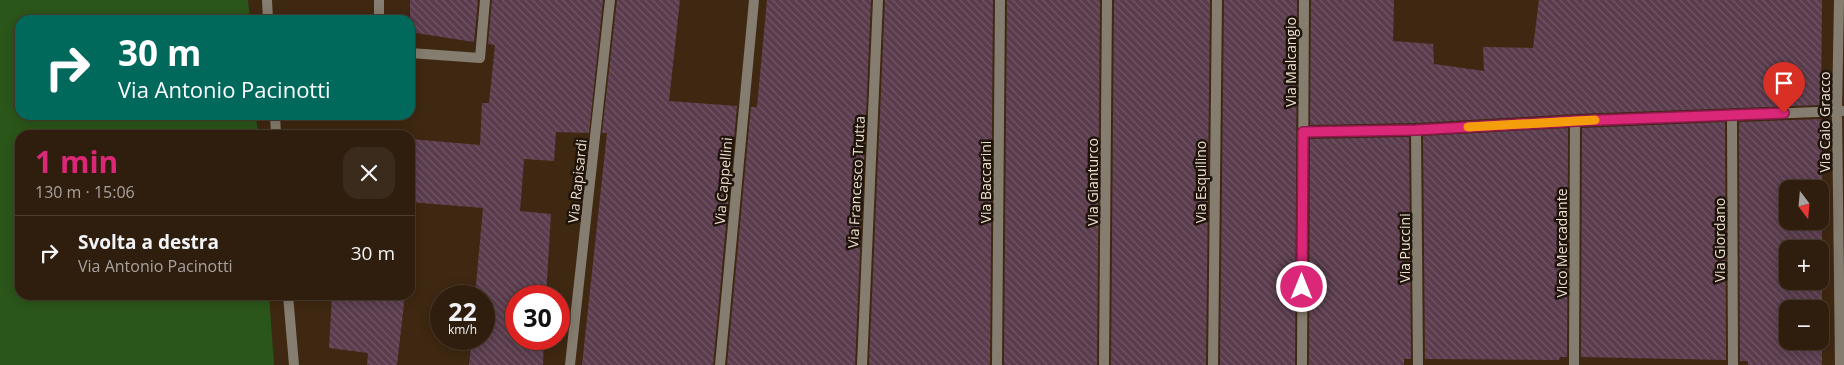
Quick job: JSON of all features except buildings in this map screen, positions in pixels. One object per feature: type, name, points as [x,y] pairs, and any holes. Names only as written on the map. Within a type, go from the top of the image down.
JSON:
[{"type":"street","points":[[267,0],[268,15]]},
{"type":"street","points":[[379,0],[379,15]]},
{"type":"street","points":[[415,53],[480,58],[485,0]]},
{"type":"street","name":"Via Rapisardi","points":[[570,365],[610,0]]},
{"type":"street","name":"Via Cappellini","points":[[720,365],[754,0]]},
{"type":"street","name":"Via Francesco Trutta","points":[[862,365],[878,0]]},
{"type":"street","name":"Via Baccarini","points":[[997,365],[1000,0]]},
{"type":"street","name":"Via Gianturco","points":[[1104,365],[1107,0]]},
{"type":"street","name":"Via Esquilino","points":[[1213,365],[1217,0]]},
{"type":"street","name":"Via Malcangio","points":[[1302,365],[1304,0]]},
{"type":"street","name":"Via Caio Gracco","points":[[1840,0],[1840,365]]},
{"type":"street","points":[[1303,132],[1416,130],[1576,121],[1840,111]]},
{"type":"street","name":"Via Giordano","points":[[1732,116],[1733,365]]},
{"type":"street","name":"Vico Mercadante","points":[[1574,365],[1576,121]]},
{"type":"street","name":"Via Puccini","points":[[1416,130],[1418,365]]},
{"type":"street","points":[[288,300],[294,365]]},
{"type":"green space","points":[[0,0],[248,0],[250,15],[15,15],[15,120],[256,120],[258,130],[15,130],[15,300],[269,300],[274,365],[0,365]]},
{"type":"slow traffic","points":[[1468,127],[1595,120]]},
{"type":"route","points":[[1302,287],[1303,132],[1416,130],[1576,121],[1784,113]]}]
